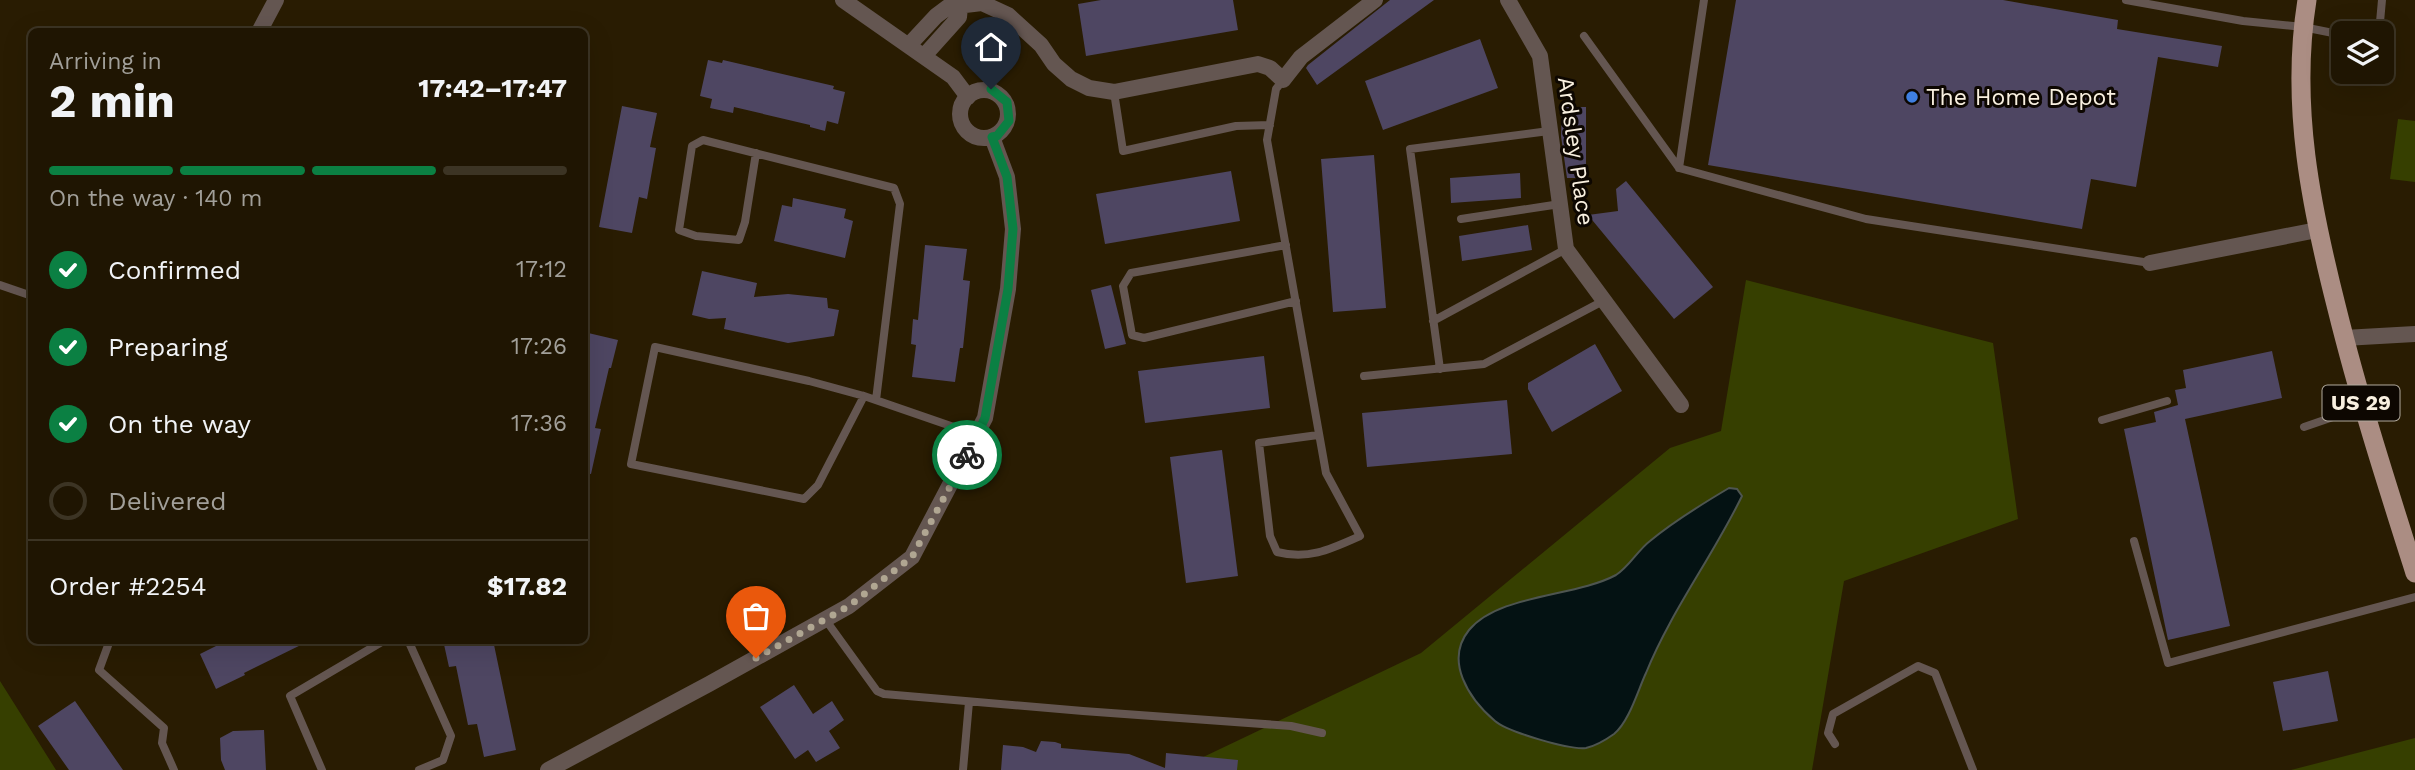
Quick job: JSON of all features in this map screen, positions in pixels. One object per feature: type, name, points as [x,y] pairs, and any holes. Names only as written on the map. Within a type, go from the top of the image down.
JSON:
[{"type":"main road","name":"US 29","points":[[2307,0],[2303,27],[2300,117],[2307,178],[2317,230],[2362,407],[2410,545],[2415,573]]},
{"type":"street","points":[[261,28],[276,0]]},
{"type":"street","points":[[843,0],[953,77],[968,97]]},
{"type":"street","points":[[909,45],[948,7],[982,3],[1008,15],[1031,35],[1054,64],[1071,79],[1089,88],[1114,92],[1258,64],[1270,68],[1283,80],[1301,57],[1375,0]]},
{"type":"street","name":"Ardsley Place","points":[[1508,0],[1540,56],[1566,249],[1681,405]]},
{"type":"street","points":[[924,56],[959,17],[960,7]]},
{"type":"street","points":[[991,89],[1007,102],[1009,121],[997,136],[992,137],[977,139],[962,127],[960,107],[972,92],[991,89]]},
{"type":"street","points":[[548,770],[825,619],[867,593],[912,557],[985,418],[1008,289],[1013,229],[1007,177],[992,137]]},
{"type":"street","points":[[2150,263],[2317,230]]},
{"type":"street","points":[[2344,338],[2415,334]]},
{"type":"lane","points":[[1679,168],[1704,0]]},
{"type":"lane","points":[[2126,0],[2243,21],[2331,33]]},
{"type":"lane","points":[[2380,21],[2382,0]]},
{"type":"lane","points":[[1584,36],[1679,168],[1866,219],[2150,263]]},
{"type":"lane","points":[[1283,80],[1276,89],[1267,140],[1326,473],[1360,536],[1332,549],[1296,556],[1277,552],[1270,537],[1259,443],[1318,435]]},
{"type":"lane","points":[[1114,92],[1123,151],[1236,126],[1270,125]]},
{"type":"lane","points":[[1440,369],[1410,149],[1549,131]]},
{"type":"lane","points":[[756,153],[740,240],[696,236],[679,230],[692,146],[704,140],[756,153],[894,188],[901,204],[876,400]]},
{"type":"lane","points":[[1461,219],[1560,204]]},
{"type":"lane","points":[[1286,245],[1131,273],[1123,286],[1132,335],[1144,338],[1296,301]]},
{"type":"lane","points":[[1433,321],[1566,249]]},
{"type":"lane","points":[[0,285],[28,295]]},
{"type":"lane","points":[[1364,376],[1483,365],[1605,300]]},
{"type":"lane","points":[[864,396],[818,485],[804,499],[631,464],[655,347],[864,396],[976,435]]},
{"type":"lane","points":[[2102,420],[2166,401]]},
{"type":"lane","points":[[2304,427],[2362,407]]},
{"type":"lane","points":[[2134,541],[2168,663],[2415,597]]},
{"type":"lane","points":[[825,619],[877,691],[901,696],[969,702],[1291,726],[1322,733]]},
{"type":"lane","points":[[109,644],[99,670],[164,728],[162,743],[174,770]]},
{"type":"lane","points":[[322,770],[290,696],[378,644]]},
{"type":"lane","points":[[410,644],[451,736],[443,760],[419,770]]},
{"type":"lane","points":[[1835,744],[1828,733],[1833,714],[1918,666],[1935,673],[1973,770]]},
{"type":"lane","points":[[963,770],[969,702]]},
{"type":"green space","points":[[2398,119],[2415,121],[2415,182],[2390,179]]},
{"type":"green space","points":[[1746,280],[1993,343],[2018,519],[1844,581],[1812,770],[1176,770],[1421,653],[1670,448],[1721,431]]},
{"type":"green space","points":[[0,681],[56,770],[0,770]]},
{"type":"green space","points":[[2415,738],[2415,770],[2291,770]]},
{"type":"shaded area","points":[[1729,488],[1737,489],[1742,496],[1667,628],[1629,714],[1614,734],[1586,748],[1566,746],[1512,730],[1495,721],[1476,702],[1463,679],[1459,654],[1469,630],[1482,618],[1499,609],[1580,588],[1616,575],[1659,534]]},
{"type":"building","points":[[1101,0],[1233,0],[1238,30],[1086,56],[1078,4]]},
{"type":"building","points":[[1390,0],[1434,0],[1317,85],[1306,68],[1308,65]]},
{"type":"building","name":"The Home Depot","points":[[1736,0],[2003,0],[2118,20],[2117,29],[2222,46],[2218,67],[2158,57],[2136,187],[2091,179],[2082,229],[1708,165]]},
{"type":"building","points":[[1480,39],[1498,88],[1383,130],[1365,81]]},
{"type":"building","points":[[708,60],[722,63],[723,60],[834,86],[833,89],[845,92],[838,124],[827,121],[825,131],[734,107],[733,113],[710,108],[712,99],[700,96]]},
{"type":"building","points":[[622,106],[657,113],[650,147],[656,148],[647,199],[639,197],[632,233],[599,227]]},
{"type":"building","points":[[1562,107],[1586,107],[1586,178],[1567,178],[1561,136]]},
{"type":"building","points":[[1374,155],[1386,308],[1333,312],[1321,159]]},
{"type":"building","points":[[1231,171],[1240,221],[1105,244],[1096,194]]},
{"type":"building","points":[[1520,173],[1521,198],[1451,203],[1450,178]]},
{"type":"building","points":[[1626,181],[1713,287],[1674,319],[1588,215],[1618,211],[1616,189]]},
{"type":"building","points":[[793,198],[846,209],[844,218],[853,221],[845,258],[774,241],[782,205],[792,207]]},
{"type":"building","points":[[1528,225],[1532,250],[1462,261],[1459,236]]},
{"type":"building","points":[[925,245],[967,249],[963,280],[970,281],[963,348],[960,348],[955,382],[912,377],[916,345],[911,344],[913,319],[918,320]]},
{"type":"building","points":[[702,271],[757,283],[754,297],[788,294],[827,298],[828,308],[839,310],[834,336],[788,343],[724,329],[726,318],[709,319],[692,315]]},
{"type":"building","points":[[1111,285],[1126,344],[1105,349],[1091,290]]},
{"type":"building","points":[[588,333],[618,340],[595,428],[601,429],[591,474],[588,474]]},
{"type":"building","points":[[1595,344],[1622,391],[1552,432],[1528,389],[1528,383]]},
{"type":"building","points":[[2272,351],[2282,398],[2185,419],[2230,626],[2168,640],[2124,429],[2156,422],[2154,412],[2178,405],[2175,390],[2186,388],[2183,370]]},
{"type":"building","points":[[1264,356],[1270,408],[1145,423],[1138,371]]},
{"type":"building","points":[[1507,400],[1512,454],[1367,467],[1362,413]]},
{"type":"building","points":[[1222,450],[1238,576],[1186,583],[1170,457]]},
{"type":"building","points":[[220,644],[303,644],[216,689],[200,654]]},
{"type":"building","points":[[444,644],[494,644],[516,750],[484,757],[477,724],[468,725],[456,666],[449,667]]},
{"type":"building","points":[[2328,671],[2338,721],[2283,731],[2273,682]]},
{"type":"building","points":[[794,685],[813,714],[832,701],[844,720],[829,731],[840,748],[816,762],[808,750],[795,759],[760,707]]},
{"type":"building","points":[[75,701],[123,770],[69,770],[38,726]]},
{"type":"building","points":[[264,730],[266,770],[225,770],[221,760],[220,738],[233,731]]},
{"type":"building","points":[[1041,741],[1061,744],[1061,748],[1129,754],[1165,768],[1166,753],[1238,760],[1237,770],[1001,770],[1003,745],[1023,747],[1036,752]]},
{"type":"way so far","points":[[756,658],[849,606],[912,557],[967,455]]},
{"type":"place","name":"The Home Depot","points":[[1912,97]]},
{"type":"route","points":[[967,455],[985,418],[1008,289],[1013,229],[1007,177],[992,137],[997,136],[1009,121],[1007,102],[991,89]]}]
